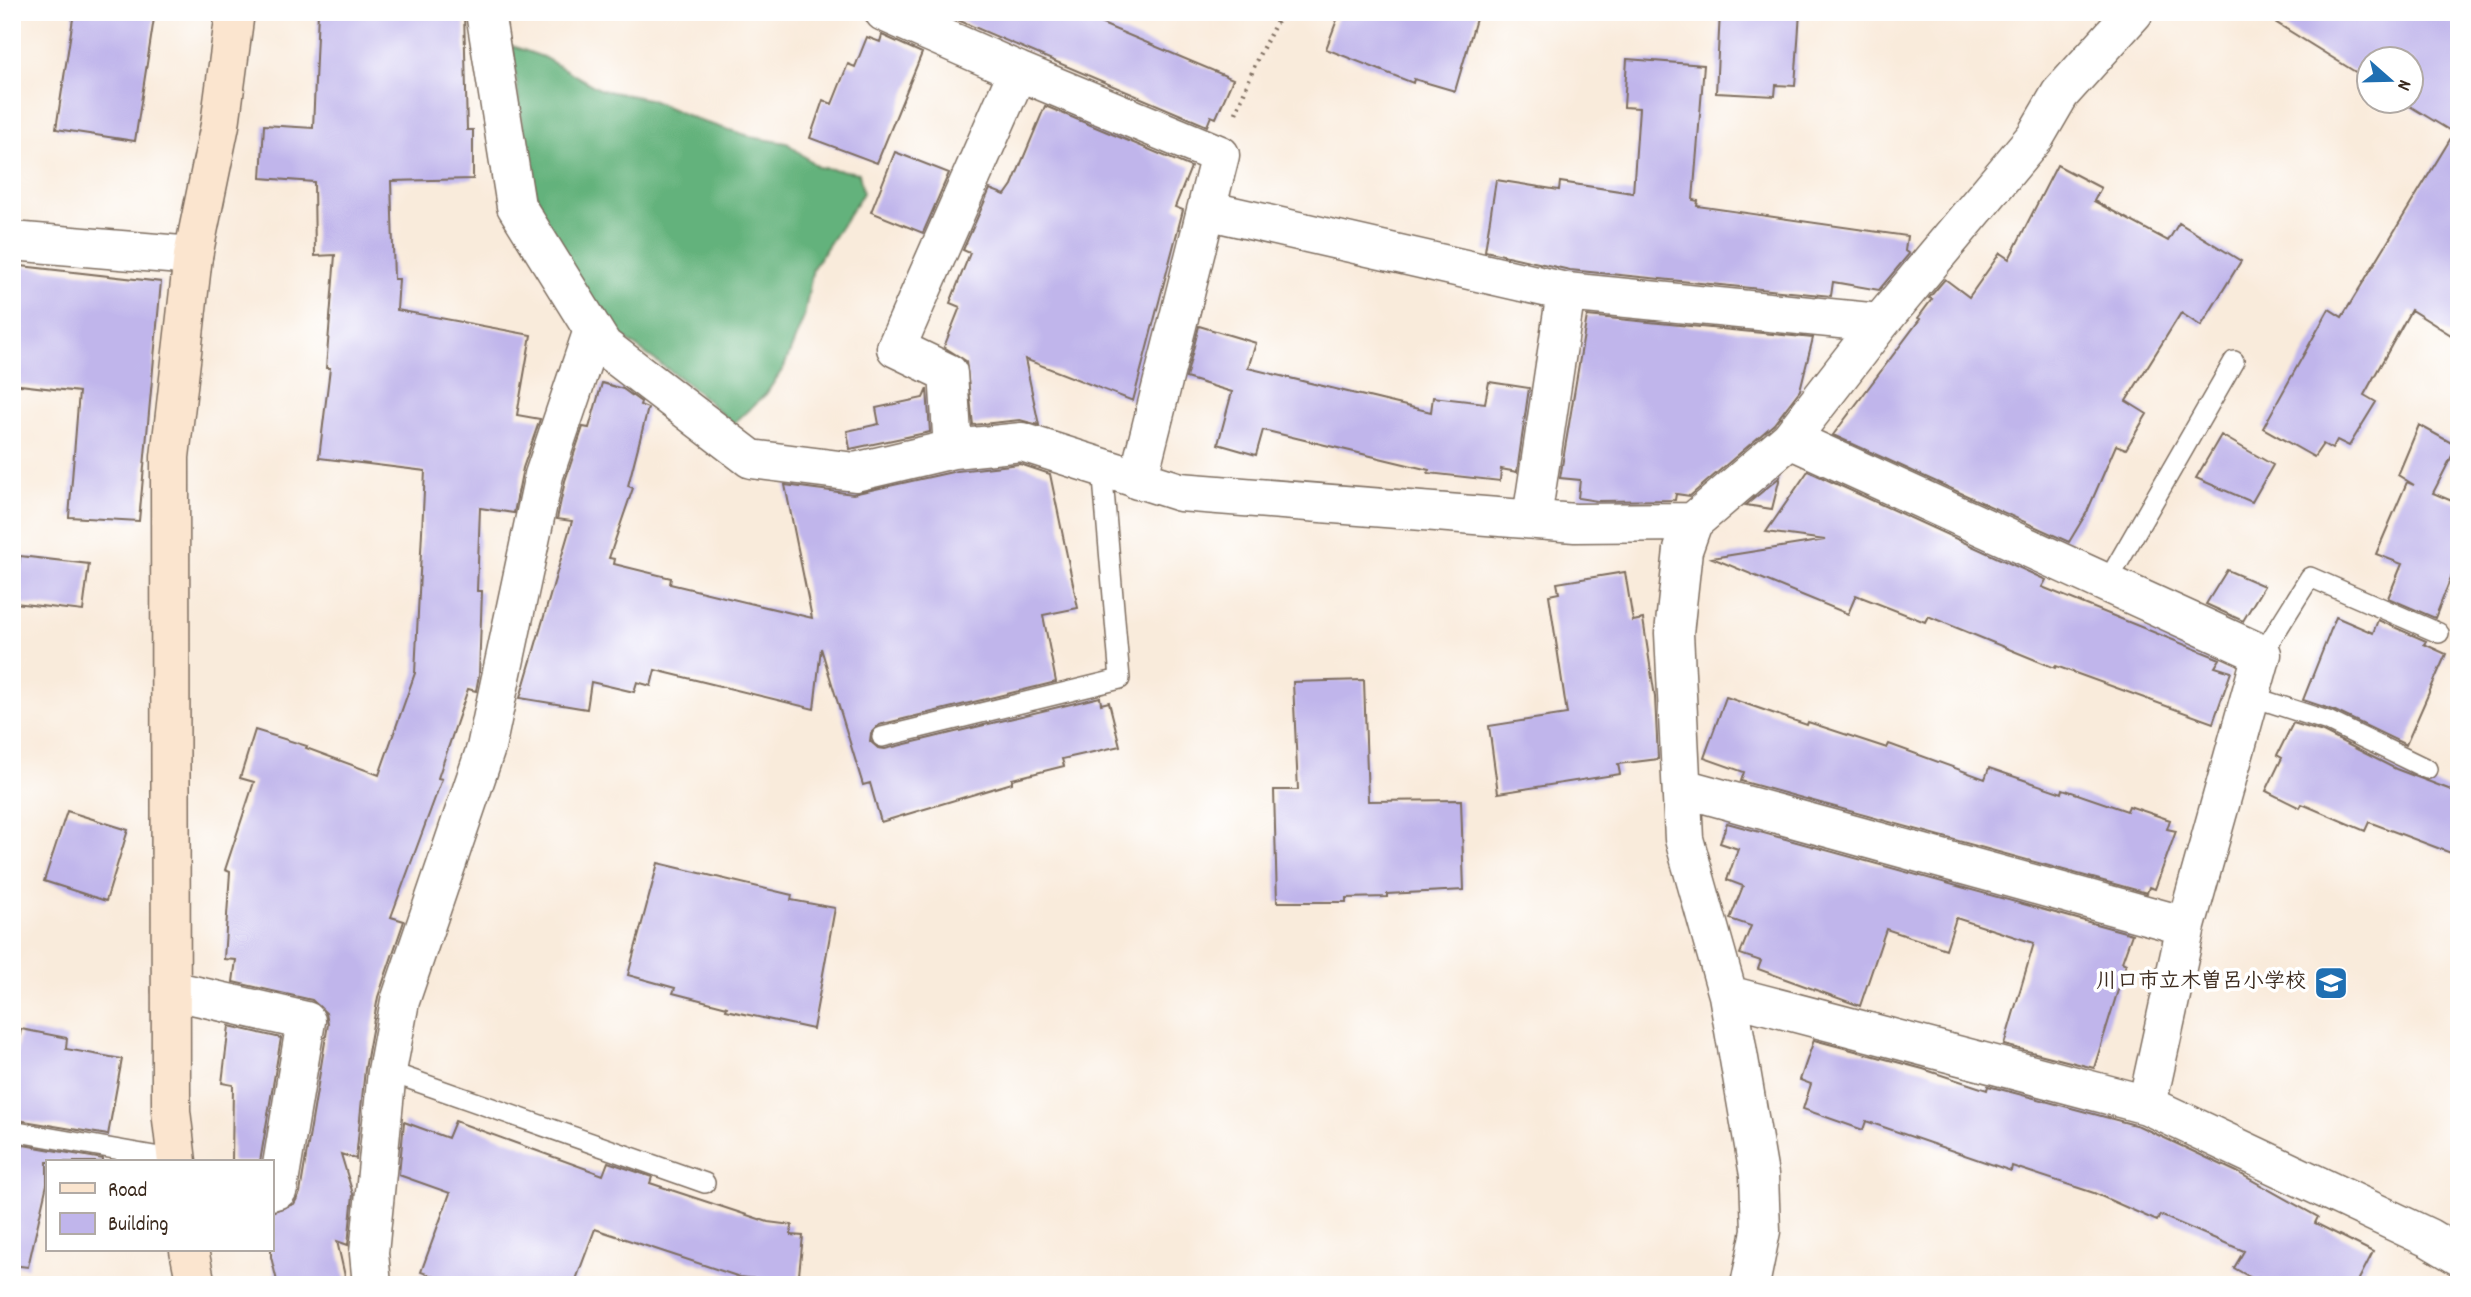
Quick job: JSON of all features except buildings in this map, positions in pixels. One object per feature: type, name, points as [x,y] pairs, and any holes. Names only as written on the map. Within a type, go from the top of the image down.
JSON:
[{"type":"street","points":[[177,1160],[171,1111],[170,457],[192,256],[220,125],[235,12]]},
{"type":"street","points":[[485,12],[516,206],[603,346],[751,459],[855,472],[953,449],[1022,442],[1180,492],[1575,523],[1693,522]]},
{"type":"street","points":[[884,12],[1220,155],[1138,480]]},
{"type":"street","points":[[1750,1285],[1760,1231],[1759,1175],[1728,995],[1684,839],[1674,633],[1683,550],[1693,522],[1790,439],[1880,323],[2035,137],[2060,94],[2134,12]]},
{"type":"street","points":[[953,449],[948,373],[896,348],[1018,71]]},
{"type":"street","points":[[1206,210],[1566,292],[1880,323]]},
{"type":"street","points":[[12,241],[192,256]]},
{"type":"street","points":[[1532,518],[1566,292]]},
{"type":"street","points":[[372,1285],[369,1254],[387,1071],[400,1001],[486,748],[544,475],[593,330]]},
{"type":"street","points":[[1790,439],[2262,654],[2186,926],[2147,1105]]},
{"type":"street","points":[[1683,788],[2186,926]]},
{"type":"street","points":[[171,990],[306,1021],[278,1189],[273,1190]]},
{"type":"street","points":[[1728,995],[2147,1105],[2429,1238],[2459,1256]]},
{"type":"street","points":[[189,1252],[196,1285]]},
{"type":"lane","points":[[2106,584],[2234,361]]},
{"type":"lane","points":[[882,737],[1121,679],[1102,467]]},
{"type":"lane","points":[[2262,654],[2310,577],[2439,633]]},
{"type":"lane","points":[[2250,696],[2328,721],[2427,769]]},
{"type":"lane","points":[[387,1071],[705,1183]]},
{"type":"lane","points":[[12,1131],[172,1160]]},
{"type":"path","points":[[1220,155],[1258,57],[1282,12]]},
{"type":"green space","points":[[512,46],[543,57],[601,90],[649,99],[700,121],[756,138],[787,143],[818,167],[859,173],[863,193],[813,268],[804,317],[784,367],[766,394],[733,424],[691,387],[617,332],[598,312],[575,280],[557,248],[534,185],[521,119]]},
{"type":"place","name":"川口市立木曽呂小学校","points":[[2331,983]]}]
